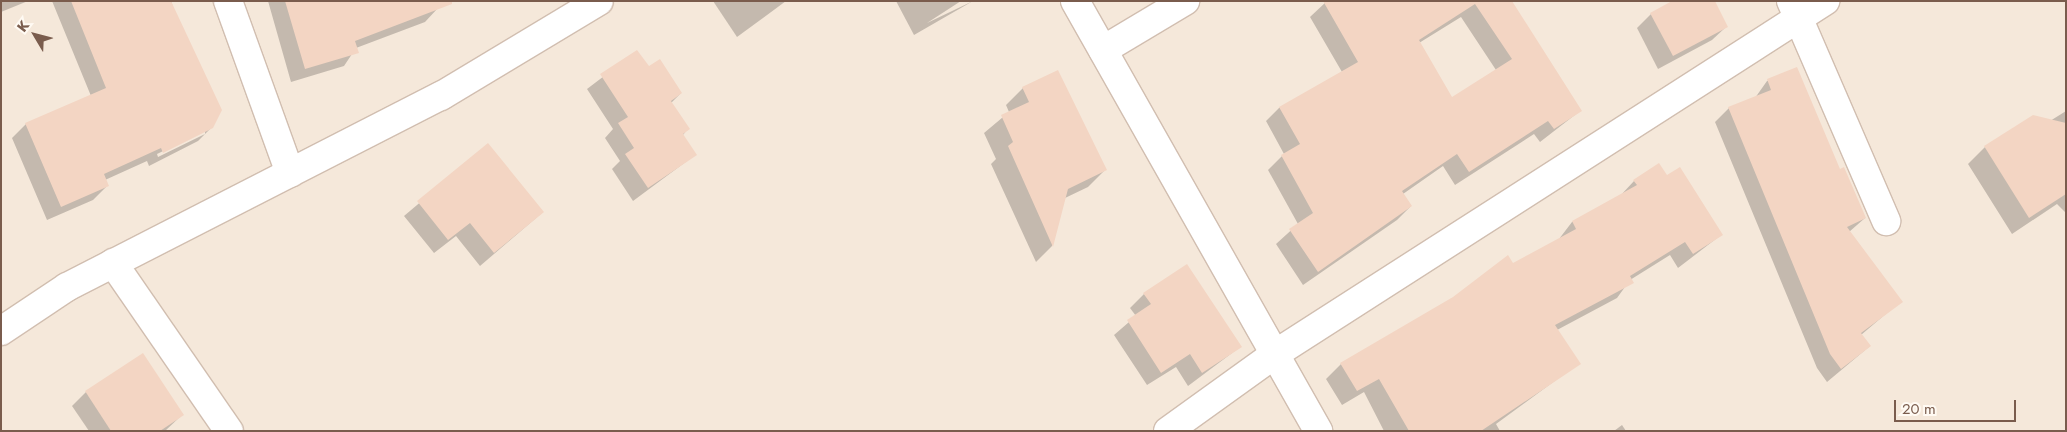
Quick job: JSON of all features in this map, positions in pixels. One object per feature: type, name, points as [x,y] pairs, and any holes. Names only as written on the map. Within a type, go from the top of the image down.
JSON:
[{"type":"street","points":[[228,1],[290,173]]},
{"type":"street","points":[[1,331],[113,263],[441,96],[599,1]]},
{"type":"street","points":[[1075,1],[1318,431]]},
{"type":"street","points":[[1103,50],[1185,1]]},
{"type":"street","points":[[1168,431],[1275,354],[1795,9],[1825,1]]},
{"type":"street","points":[[1795,9],[1886,221]]},
{"type":"street","points":[[113,263],[229,431]]},
{"type":"shaded area","points":[[1,1],[2066,1],[2066,431],[1,431]]},
{"type":"building","points":[[71,1],[171,1],[222,110],[213,128],[163,153],[161,148],[104,174],[109,186],[61,207],[25,123],[106,88]]},
{"type":"building","points":[[285,1],[452,1],[452,4],[355,41],[359,53],[305,69]]},
{"type":"building","points":[[1323,1],[1512,1],[1582,111],[1554,129],[1548,121],[1469,172],[1457,154],[1402,191],[1412,206],[1318,272],[1289,229],[1313,213],[1281,155],[1300,144],[1279,107],[1358,62]],"holes":[[[1475,4],[1512,59],[1452,97],[1419,40]]]},
{"type":"building","points":[[1672,1],[1715,1],[1728,27],[1673,56],[1650,13]]},
{"type":"building","points":[[637,50],[649,66],[660,59],[682,93],[671,101],[690,129],[683,134],[697,155],[648,188],[625,154],[634,148],[618,123],[628,117],[600,74]]},
{"type":"building","points":[[1797,67],[1840,169],[1844,167],[1866,218],[1847,227],[1903,302],[1861,333],[1871,346],[1841,369],[1830,354],[1728,107],[1771,90],[1767,79]]},
{"type":"building","points":[[1058,70],[1107,170],[1068,189],[1053,247],[1008,146],[1013,142],[1001,115],[1029,102],[1022,87]]},
{"type":"building","points":[[2033,115],[2066,123],[2066,194],[2029,218],[1984,146]]},
{"type":"building","points":[[488,143],[544,212],[494,253],[470,223],[448,240],[417,201]]},
{"type":"building","points":[[1659,163],[1667,175],[1680,167],[1723,235],[1693,254],[1685,242],[1630,276],[1634,283],[1555,325],[1581,364],[1481,431],[1409,431],[1379,379],[1357,391],[1340,363],[1453,297],[1508,255],[1513,263],[1576,229],[1572,221],[1637,185],[1633,180]]},
{"type":"building","points":[[1187,264],[1242,347],[1202,373],[1190,354],[1161,373],[1127,320],[1151,304],[1143,293]]},
{"type":"building","points":[[143,353],[184,415],[160,431],[111,431],[85,391]]}]
